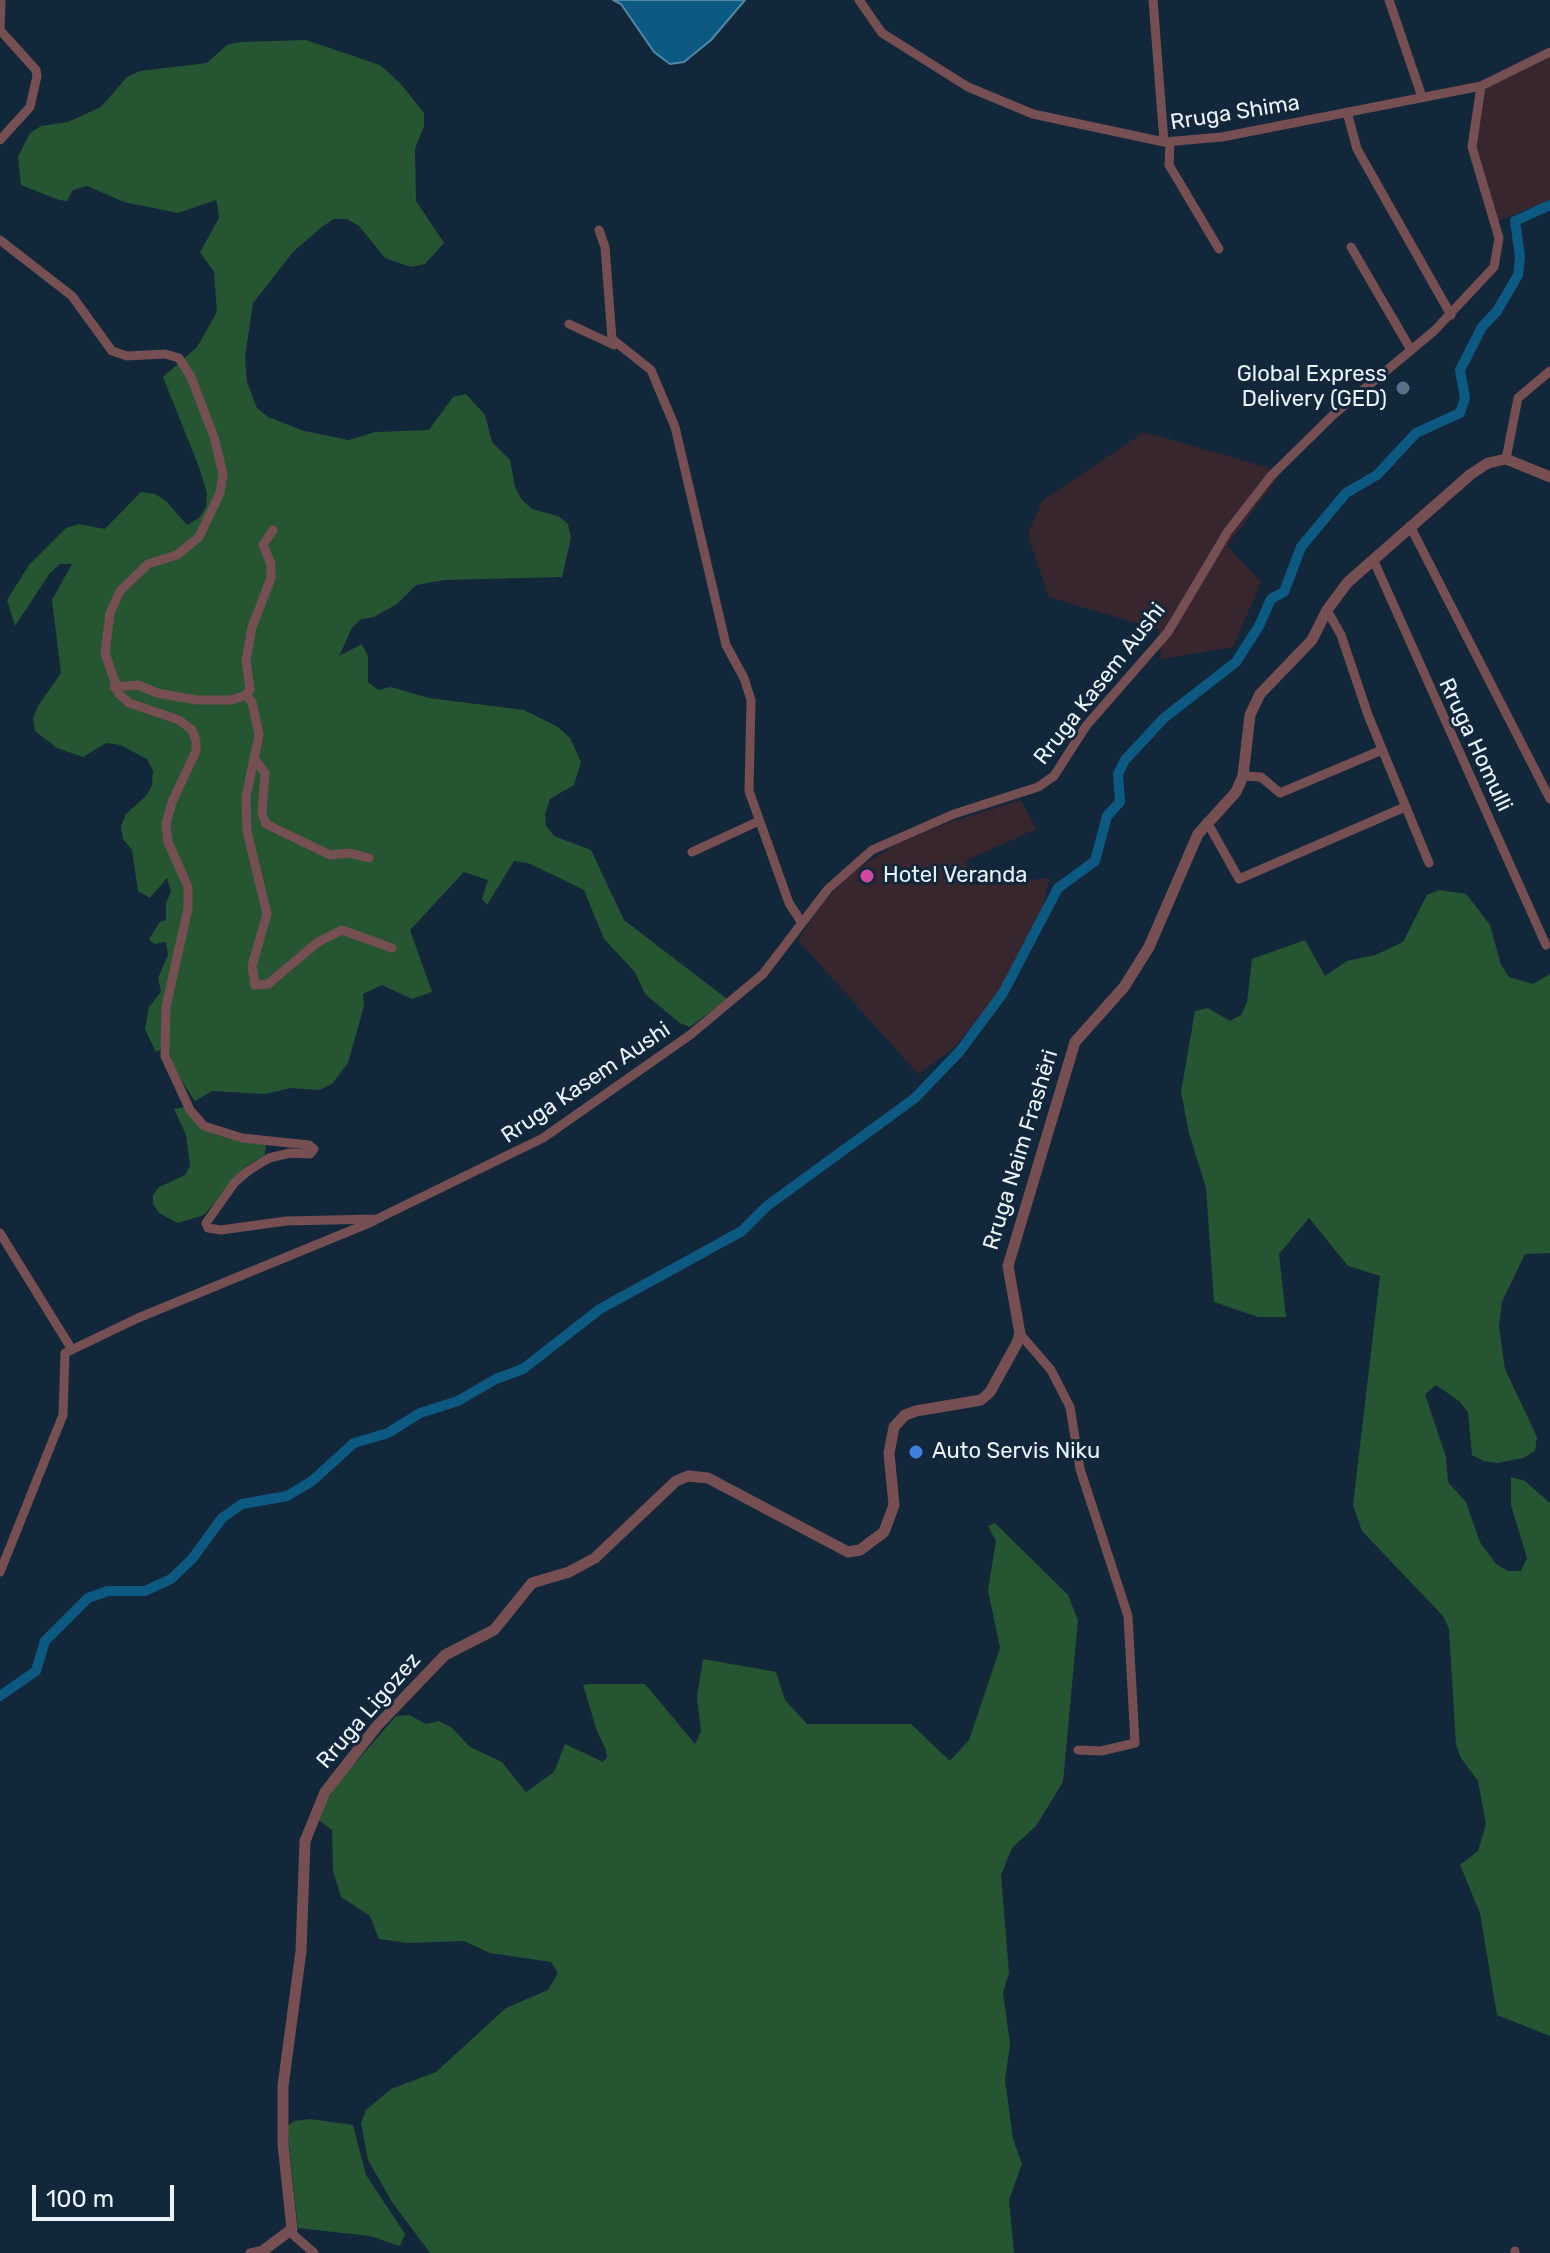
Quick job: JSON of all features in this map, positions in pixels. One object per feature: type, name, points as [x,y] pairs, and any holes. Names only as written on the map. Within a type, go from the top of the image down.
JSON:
[{"type":"street","points":[[0,140],[30,107],[37,76],[36,70],[0,30],[1,0]]},
{"type":"street","name":"Rruga Shima","points":[[859,0],[892,42],[968,87],[1033,114],[1167,143],[1222,137],[1481,86],[1550,52]]},
{"type":"street","points":[[1153,0],[1169,165],[1219,249]]},
{"type":"street","points":[[1389,0],[1422,97]]},
{"type":"street","name":"Rruga Kasem Aushi","points":[[114,687],[129,703],[179,720],[192,730],[196,741],[196,751],[172,802],[166,824],[168,842],[188,887],[188,908],[166,1007],[165,1056],[190,1110],[204,1126],[242,1138],[309,1145],[314,1149],[310,1154],[290,1153],[269,1158],[248,1171],[207,1219],[208,1228],[377,1219],[543,1138],[734,1000],[763,974],[828,889],[872,850],[954,814],[1038,787],[1054,776],[1086,726],[1168,632],[1228,531],[1271,476],[1325,421],[1451,315],[1494,267],[1499,254],[1497,230],[1472,147],[1481,86]]},
{"type":"street","points":[[1347,112],[1357,149],[1451,315]]},
{"type":"street","points":[[599,230],[605,247],[610,331],[617,346]]},
{"type":"street","points":[[0,240],[72,296],[112,351],[127,356],[165,354],[182,363],[214,437],[223,474],[220,493],[190,546],[177,555],[148,564],[120,591],[110,613],[105,653],[114,687],[138,685],[197,700],[231,700],[246,695],[250,689],[246,661],[252,627],[271,578],[271,564],[263,545],[273,530]]},
{"type":"street","points":[[1351,247],[1411,350]]},
{"type":"street","points":[[569,324],[617,346],[651,370],[675,427],[726,645],[744,678],[751,700],[749,791],[789,903],[802,923]]},
{"type":"street","points":[[1550,371],[1518,398],[1506,459],[1550,477]]},
{"type":"street","name":"Rruga Naim Frashëri","points":[[1020,1334],[1008,1266],[1075,1042],[1124,987],[1149,947],[1188,854],[1207,822],[1232,799],[1243,776],[1255,703],[1312,640],[1327,610],[1348,582],[1481,467],[1506,459]]},
{"type":"street","points":[[1410,526],[1550,799]]},
{"type":"street","name":"Rruga Homulli","points":[[1373,559],[1546,945]]},
{"type":"street","points":[[1327,610],[1341,635],[1382,750],[1429,863]]},
{"type":"street","points":[[246,695],[254,708],[259,735],[246,797],[247,831],[267,914],[250,972],[255,985],[268,984],[318,942],[342,930],[392,948]]},
{"type":"street","points":[[1243,776],[1261,777],[1280,793],[1382,750]]},
{"type":"street","points":[[255,759],[265,773],[262,813],[266,824],[330,855],[349,853],[369,858]]},
{"type":"street","points":[[1207,822],[1239,879],[1405,807]]},
{"type":"street","points":[[692,852],[759,821]]},
{"type":"street","points":[[0,1572],[63,1415],[65,1353],[377,1219]]},
{"type":"street","points":[[0,1233],[71,1348]]},
{"type":"street","points":[[1020,1334],[1051,1370],[1070,1407],[1080,1469],[1128,1616],[1135,1743],[1101,1751],[1078,1750]]},
{"type":"street","name":"Rruga Ligozez","points":[[290,2232],[293,2213],[281,2120],[301,1951],[305,1841],[318,1802],[377,1726],[451,1650],[494,1630],[532,1583],[569,1572],[595,1558],[665,1488],[688,1476],[708,1478],[840,1549],[854,1552],[869,1545],[884,1532],[893,1516],[889,1453],[894,1427],[905,1415],[916,1411],[963,1406],[981,1400],[990,1392],[1020,1334]]},
{"type":"street","points":[[250,2253],[265,2251],[290,2232],[314,2253]]},
{"type":"shaded area","points":[[1550,56],[1550,200],[1495,222],[1472,137],[1481,86]]},
{"type":"shaded area","points":[[1144,432],[1266,467],[1279,476],[1227,546],[1261,582],[1233,647],[1161,659],[1159,630],[1049,597],[1028,535],[1042,501]]},
{"type":"shaded area","points":[[1021,800],[1036,829],[965,861],[976,885],[1049,878],[1041,917],[998,993],[955,1047],[918,1074],[798,940],[822,903],[851,873],[895,845],[947,823]]},
{"type":"green space","points":[[306,40],[380,65],[400,83],[424,113],[424,126],[415,149],[416,201],[444,243],[425,264],[411,267],[385,258],[359,226],[347,219],[334,219],[293,252],[253,303],[245,357],[247,382],[257,408],[268,417],[304,431],[349,440],[375,432],[429,430],[453,397],[466,394],[485,415],[492,442],[510,460],[515,487],[522,500],[532,509],[558,516],[568,524],[571,538],[562,577],[445,580],[416,585],[397,604],[374,617],[361,619],[352,628],[339,656],[362,644],[368,656],[368,682],[378,690],[391,687],[429,698],[524,710],[558,727],[570,738],[581,762],[574,785],[550,799],[545,814],[546,826],[554,836],[591,850],[624,920],[727,999],[690,1027],[680,1023],[645,994],[635,972],[604,939],[584,890],[528,863],[514,861],[487,905],[482,899],[488,880],[464,872],[410,930],[432,992],[412,999],[382,985],[363,994],[364,1006],[348,1063],[332,1084],[319,1090],[291,1088],[265,1094],[212,1091],[195,1101],[175,1071],[168,1047],[156,1052],[145,1029],[149,1007],[161,992],[158,978],[168,955],[166,942],[154,944],[149,939],[160,922],[166,920],[166,904],[171,891],[167,878],[150,898],[138,891],[132,850],[123,839],[121,826],[126,814],[146,796],[152,785],[153,771],[147,759],[120,745],[106,743],[83,757],[57,748],[35,731],[33,718],[38,706],[61,673],[52,600],[72,564],[60,564],[50,573],[15,626],[7,600],[29,565],[66,528],[79,524],[105,529],[141,492],[155,494],[166,501],[187,525],[199,518],[206,507],[207,493],[199,467],[163,377],[197,347],[217,312],[214,272],[200,252],[219,218],[217,204],[216,200],[178,213],[124,202],[87,186],[73,190],[67,201],[59,200],[21,185],[18,157],[30,133],[41,126],[68,122],[101,107],[127,77],[140,71],[207,63],[227,45],[240,42]]},
{"type":"green space","points":[[1439,890],[1466,894],[1490,925],[1501,965],[1509,977],[1533,984],[1550,974],[1550,1253],[1525,1254],[1502,1302],[1499,1327],[1505,1369],[1537,1437],[1535,1451],[1523,1458],[1497,1463],[1472,1455],[1468,1412],[1459,1401],[1436,1385],[1425,1394],[1446,1457],[1448,1482],[1466,1502],[1480,1542],[1496,1564],[1508,1571],[1521,1571],[1527,1558],[1511,1505],[1511,1477],[1525,1481],[1550,1503],[1550,2036],[1497,2015],[1480,1913],[1460,1865],[1478,1851],[1486,1824],[1478,1781],[1461,1758],[1456,1745],[1449,1629],[1443,1616],[1362,1531],[1353,1505],[1380,1276],[1348,1266],[1309,1218],[1279,1254],[1286,1317],[1258,1317],[1214,1302],[1206,1188],[1189,1133],[1181,1092],[1195,1011],[1208,1008],[1230,1021],[1241,1015],[1247,1002],[1252,959],[1305,940],[1325,976],[1347,961],[1375,955],[1403,942],[1427,895]]},
{"type":"green space","points":[[190,1106],[204,1129],[226,1138],[266,1144],[265,1155],[244,1168],[204,1215],[178,1223],[159,1213],[153,1204],[153,1195],[159,1187],[185,1175],[190,1166],[186,1135],[174,1109]]},
{"type":"green space","points":[[995,1523],[1068,1595],[1078,1620],[1063,1782],[1036,1826],[1012,1848],[1001,1875],[1009,1973],[1003,1993],[1010,2044],[1005,2080],[1013,2139],[1022,2164],[1009,2200],[1014,2253],[430,2253],[392,2202],[368,2160],[361,2123],[366,2110],[391,2089],[436,2072],[506,2008],[548,1990],[558,1973],[551,1962],[490,1953],[464,1941],[408,1943],[379,1939],[370,1916],[341,1897],[333,1871],[332,1830],[316,1818],[337,1784],[396,1716],[409,1715],[426,1724],[439,1721],[451,1727],[470,1747],[502,1762],[526,1792],[554,1772],[565,1744],[603,1762],[607,1757],[606,1750],[583,1685],[590,1684],[645,1684],[695,1744],[701,1731],[697,1697],[703,1659],[776,1672],[785,1700],[807,1724],[911,1724],[950,1761],[969,1740],[1000,1648],[988,1590],[996,1541],[988,1526]]},
{"type":"green space","points":[[310,2119],[353,2125],[366,2175],[405,2234],[400,2246],[370,2236],[298,2228],[287,2127],[294,2121]]},
{"type":"water","points":[[613,0],[745,0],[711,40],[684,62],[670,64],[654,52],[621,4]]},
{"type":"waterway","points":[[0,1696],[36,1671],[45,1641],[88,1598],[108,1591],[145,1591],[171,1579],[192,1559],[222,1518],[242,1504],[287,1496],[312,1481],[354,1443],[388,1433],[420,1413],[458,1401],[496,1379],[523,1369],[600,1309],[742,1231],[767,1206],[915,1098],[960,1051],[1003,993],[1058,888],[1095,861],[1107,816],[1120,802],[1118,774],[1125,760],[1164,718],[1236,662],[1259,626],[1271,599],[1284,592],[1301,547],[1346,493],[1377,475],[1416,433],[1460,413],[1465,398],[1460,370],[1482,327],[1497,311],[1518,275],[1520,257],[1515,221],[1550,205]]},
{"type":"place","name":"Global Express Delivery (GED)","points":[[1403,388]]},
{"type":"place","name":"Hotel Veranda","points":[[867,876]]},
{"type":"place","name":"Auto Servis Niku","points":[[916,1452]]}]
